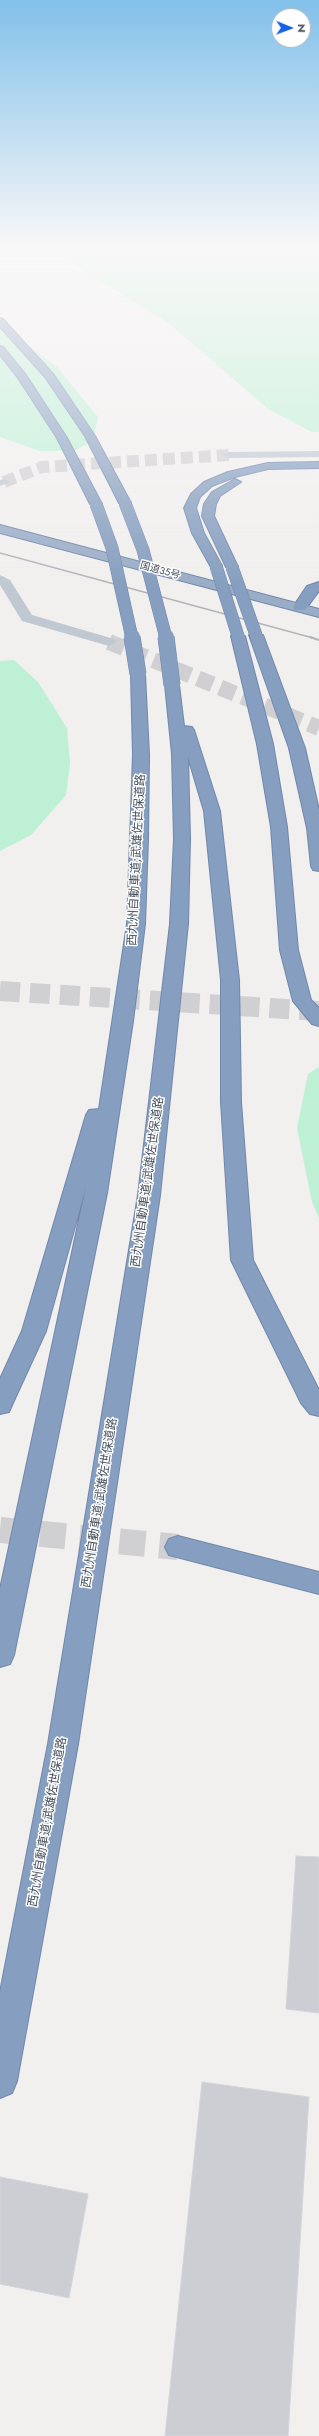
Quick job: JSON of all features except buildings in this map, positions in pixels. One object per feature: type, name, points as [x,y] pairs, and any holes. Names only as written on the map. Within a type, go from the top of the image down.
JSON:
[{"type":"highway","name":"西九州自動車道;武雄佐世保道路","points":[[0,1655],[96,1193],[123,1021],[136,924],[140,839],[141,755],[138,674],[126,604],[112,548],[96,504],[62,438],[22,377],[8,360]]},
{"type":"highway","name":"西九州自動車道;武雄佐世保道路","points":[[0,2081],[62,1744],[149,1195],[179,924],[182,839],[180,754],[168,645],[143,550],[125,503],[90,436],[49,375],[35,360]]},
{"type":"highway","points":[[319,465],[268,466],[232,474],[208,484],[195,496],[190,508],[198,533],[216,566],[238,636],[265,744],[279,827],[289,950],[302,1001],[319,1020]]},
{"type":"highway","points":[[319,471],[268,473],[235,482],[216,494],[208,516],[232,566],[297,748],[314,828],[319,866]]},
{"type":"highway","name":"国道35号","points":[[0,529],[319,613]]},
{"type":"highway","points":[[300,608],[312,589],[319,586]]},
{"type":"highway","points":[[300,608],[319,601]]},
{"type":"highway","points":[[172,685],[212,811],[230,980],[231,1102],[242,1260],[310,1397],[319,1407]]},
{"type":"highway","points":[[0,1405],[34,1332],[123,1021]]},
{"type":"highway","points":[[178,1548],[319,1583]]},
{"type":"street","points":[[229,455],[319,454]]},
{"type":"street","points":[[0,579],[5,583],[26,618],[109,642]]},
{"type":"green space","points":[[0,360],[47,360],[57,367],[98,417],[93,441],[74,451],[40,451],[0,437]]},
{"type":"green space","points":[[211,360],[319,360],[319,432],[312,432],[268,409]]},
{"type":"green space","points":[[14,660],[38,682],[67,728],[70,763],[66,795],[31,835],[0,851],[0,661]]},
{"type":"green space","points":[[319,1067],[319,1218],[312,1202],[297,1128],[308,1074]]},
{"type":"tunnel","points":[[4,482],[42,467],[229,455]]},
{"type":"tunnel","points":[[109,642],[319,728]]},
{"type":"tunnel","points":[[0,991],[319,1011]]},
{"type":"tunnel","points":[[0,1530],[178,1547]]},
{"type":"railway","points":[[0,553],[313,638]]},
{"type":"railway","points":[[313,638],[319,640]]}]
